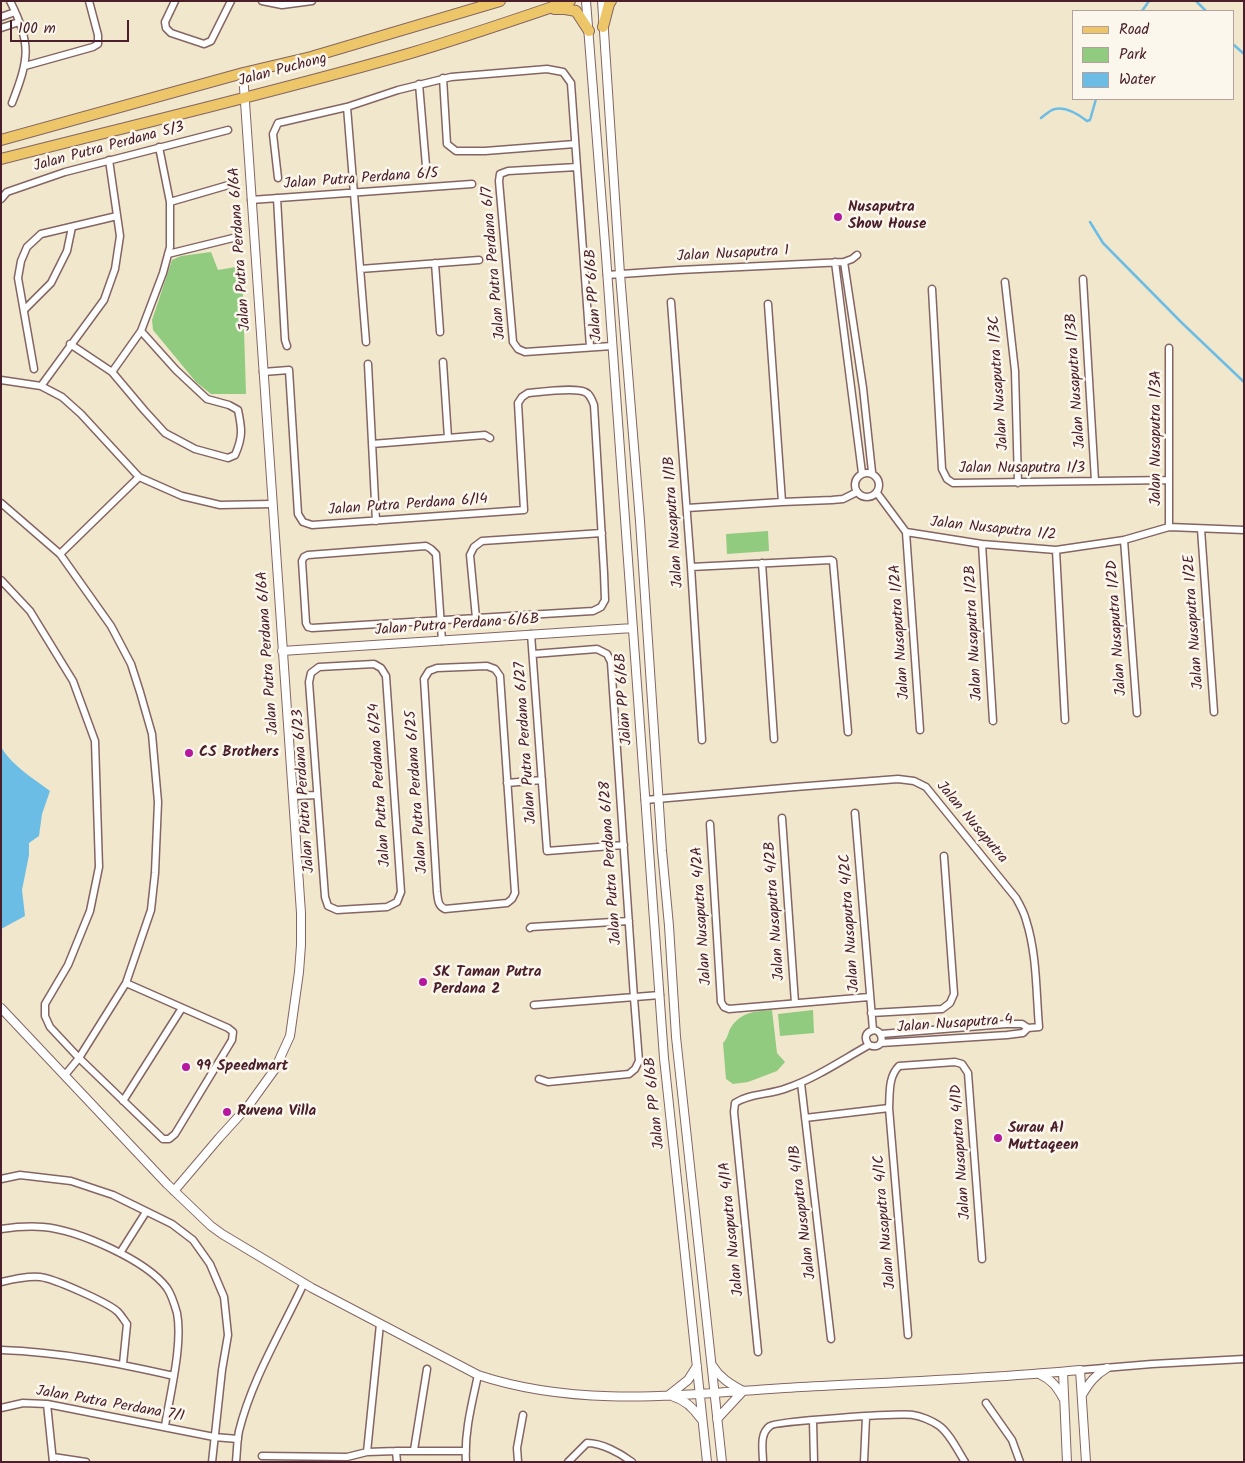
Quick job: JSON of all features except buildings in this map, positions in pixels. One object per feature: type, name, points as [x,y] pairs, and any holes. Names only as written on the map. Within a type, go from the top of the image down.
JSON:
[{"type":"main road","name":"Jalan Puchong","points":[[1,140],[243,73],[310,57],[500,1]]},
{"type":"main road","name":"Jalan Puchong","points":[[1,159],[411,53],[500,26],[570,1]]},
{"type":"main road","points":[[603,27],[609,4],[612,1]]},
{"type":"main road","points":[[546,9],[576,11],[589,31]]},
{"type":"street","points":[[10,1],[20,22],[26,45],[25,66],[12,103]]},
{"type":"street","points":[[25,66],[98,44],[98,35],[89,1]]},
{"type":"street","points":[[175,1],[165,22],[166,28],[171,33],[204,44],[211,41],[231,1]]},
{"type":"street","points":[[262,1],[282,5],[312,1]]},
{"type":"street","name":"Jalan PP 6/6B","points":[[586,1],[664,1058],[707,1462]]},
{"type":"street","name":"Jalan PP 6/6B","points":[[602,1],[676,1037],[722,1462]]},
{"type":"street","points":[[1,17],[15,12]]},
{"type":"street","points":[[1,28],[20,22]]},
{"type":"street","points":[[278,178],[273,134],[278,123],[347,107],[451,76],[547,69],[563,72],[572,83],[576,167],[590,347],[612,346]]},
{"type":"street","name":"Jalan Putra Perdana 6/6A","points":[[174,1191],[250,1105],[275,1069],[290,1036],[301,945],[301,914],[243,73]]},
{"type":"street","points":[[443,78],[447,144],[456,151],[576,144]]},
{"type":"street","points":[[420,84],[426,166]]},
{"type":"street","points":[[347,107],[366,342]]},
{"type":"street","name":"Jalan Putra Perdana 5/3","points":[[1,199],[7,192],[64,172],[228,130]]},
{"type":"street","points":[[112,372],[142,331],[170,247],[170,202],[159,147]]},
{"type":"street","points":[[41,386],[104,300],[115,269],[120,236],[110,160]]},
{"type":"street","name":"Jalan Putra Perdana 6/7","points":[[576,167],[508,171],[500,174],[499,181],[513,342],[518,349],[525,352],[590,347]]},
{"type":"street","points":[[170,202],[232,184]]},
{"type":"street","name":"Jalan Putra Perdana 6/5","points":[[251,200],[472,184]]},
{"type":"street","points":[[277,198],[285,340],[287,346]]},
{"type":"street","points":[[34,369],[18,278],[21,261],[28,247],[41,234],[117,216]]},
{"type":"street","points":[[24,310],[51,283],[67,251],[72,227]]},
{"type":"street","points":[[168,254],[237,237]]},
{"type":"street","name":"Jalan Nusaputra 1","points":[[607,275],[844,262],[857,255]]},
{"type":"street","points":[[360,269],[479,260]]},
{"type":"street","points":[[835,262],[862,473],[855,482],[855,487],[861,496],[872,496],[880,488],[880,482],[872,472],[862,473]]},
{"type":"street","points":[[844,262],[863,388],[872,472]]},
{"type":"street","points":[[435,263],[440,332]]},
{"type":"street","name":"Jalan Nusaputra 1/3B","points":[[1082,279],[1096,481]]},
{"type":"street","name":"Jalan Nusaputra 1/3C","points":[[1004,282],[1015,370],[1018,483]]},
{"type":"street","name":"Jalan Nusaputra 1/3","points":[[932,289],[942,469],[947,479],[953,483],[1169,480]]},
{"type":"street","name":"Jalan Nusaputra 1/1B","points":[[671,302],[702,740]]},
{"type":"street","points":[[768,304],[782,502]]},
{"type":"street","points":[[70,344],[112,372],[165,433],[195,450],[228,458],[235,455],[240,444],[242,429],[238,410],[229,405],[207,399],[176,370],[142,331]]},
{"type":"street","name":"Jalan Nusaputra 1/3A","points":[[1169,348],[1169,527]]},
{"type":"street","points":[[848,363],[859,361]]},
{"type":"street","points":[[443,362],[448,438]]},
{"type":"street","points":[[368,364],[376,521]]},
{"type":"street","name":"Jalan Putra Perdana 6/14","points":[[263,372],[289,370],[298,514],[303,522],[312,525],[524,510],[518,403],[528,393],[572,390],[584,392],[591,397],[594,405],[602,533]]},
{"type":"street","points":[[1,380],[41,386],[62,397],[81,414],[139,477],[182,496],[220,505],[272,504]]},
{"type":"street","points":[[851,390],[863,388]]},
{"type":"street","points":[[372,444],[485,435],[490,438]]},
{"type":"street","points":[[60,554],[139,477]]},
{"type":"street","points":[[687,508],[843,499],[857,492]]},
{"type":"street","points":[[877,493],[906,532]]},
{"type":"street","points":[[1,503],[60,554],[111,626],[131,664],[152,734],[158,802],[152,910],[126,983],[79,1058],[65,1075]]},
{"type":"street","name":"Jalan Nusaputra 1/2","points":[[906,532],[982,544],[1056,550],[1124,540],[1169,527],[1244,530]]},
{"type":"street","name":"Jalan Nusaputra 1/2E","points":[[1201,529],[1214,712]]},
{"type":"street","name":"Jalan Nusaputra 1/2A","points":[[906,532],[920,730]]},
{"type":"street","points":[[442,641],[441,620],[436,554],[432,549],[426,546],[308,555],[304,557],[302,561],[306,623],[308,627],[312,628],[441,620],[476,618],[594,611],[601,607],[605,600],[602,533],[482,541],[474,547],[470,554],[476,618]]},
{"type":"street","name":"Jalan Nusaputra 1/2D","points":[[1124,540],[1137,714]]},
{"type":"street","name":"Jalan Nusaputra 1/2B","points":[[982,544],[993,722]]},
{"type":"street","points":[[1056,550],[1065,720]]},
{"type":"street","points":[[691,568],[833,561],[848,732]]},
{"type":"street","points":[[762,563],[774,739]]},
{"type":"street","points":[[1,580],[30,611],[73,681],[95,741],[99,867],[90,911],[68,965],[45,1004],[45,1016],[50,1027],[79,1058],[163,1139],[169,1139],[175,1134],[232,1040],[232,1032],[228,1028],[126,983]]},
{"type":"street","name":"Jalan Putra Perdana 6/6B","points":[[282,652],[633,628]]},
{"type":"street","name":"Jalan Putra Perdana 6/27","points":[[531,634],[547,851],[624,845]]},
{"type":"street","name":"Jalan Putra Perdana 6/28","points":[[533,654],[597,649],[607,654],[611,662],[639,1061],[636,1069],[629,1074],[548,1082],[539,1079]]},
{"type":"street","name":"Jalan Putra Perdana 6/24","points":[[309,682],[311,673],[319,668],[374,664],[381,668],[386,676],[401,892],[397,902],[387,907],[372,908],[337,910],[328,906],[325,897]]},
{"type":"street","name":"Jalan Putra Perdana 6/25","points":[[487,666],[495,669],[500,676],[507,783],[515,886],[515,893],[512,899],[508,903],[445,909],[441,907],[438,903],[424,679],[429,671],[437,668],[487,666]]},
{"type":"street","name":"Jalan Putra Perdana 6/23","points":[[309,682],[325,897]]},
{"type":"street","name":"Jalan Nusaputra","points":[[645,800],[898,779],[914,780],[926,787],[1016,898],[1026,917],[1034,961],[1039,1027]]},
{"type":"street","points":[[507,783],[542,780]]},
{"type":"street","points":[[293,796],[318,795]]},
{"type":"street","name":"Jalan Nusaputra 4/2C","points":[[855,813],[872,1030]]},
{"type":"street","name":"Jalan Nusaputra 4/2B","points":[[782,818],[794,1003]]},
{"type":"street","name":"Jalan Nusaputra 4/2A","points":[[710,824],[721,1002],[724,1007],[729,1009],[794,1003]]},
{"type":"street","points":[[871,1013],[942,1009],[950,1003],[954,994],[944,856]]},
{"type":"street","points":[[530,928],[629,920]]},
{"type":"street","points":[[534,1005],[660,995]]},
{"type":"street","points":[[794,1003],[869,996]]},
{"type":"street","points":[[1,1008],[174,1191],[210,1226],[304,1283],[380,1324],[478,1375],[502,1383],[595,1397],[667,1396],[1039,1374],[1244,1359]]},
{"type":"street","points":[[124,1101],[182,1008]]},
{"type":"street","name":"Jalan Nusaputra 4","points":[[881,1034],[1006,1024],[1022,1024],[1028,1028],[1039,1027]]},
{"type":"street","name":"Jalan Nusaputra 4","points":[[881,1043],[1007,1036],[1023,1033],[1028,1028]]},
{"type":"street","points":[[872,1030],[881,1034],[881,1043],[878,1046],[873,1047],[866,1041],[868,1032],[872,1030]]},
{"type":"street","points":[[801,1083],[869,1045]]},
{"type":"street","name":"Jalan Nusaputra 4/1D","points":[[889,1108],[891,1078],[899,1066],[955,1062],[966,1067],[969,1082],[982,1259]]},
{"type":"street","name":"Jalan Nusaputra 4/1A","points":[[758,1352],[734,1112],[735,1103],[746,1097],[781,1090],[801,1083]]},
{"type":"street","name":"Jalan Nusaputra 4/1B","points":[[801,1083],[831,1339]]},
{"type":"street","points":[[805,1118],[889,1108]]},
{"type":"street","name":"Jalan Nusaputra 4/1C","points":[[889,1108],[908,1335]]},
{"type":"street","points":[[1,1178],[20,1176],[72,1181],[113,1195],[172,1224],[192,1240],[210,1264],[224,1297],[228,1335],[212,1462]]},
{"type":"street","points":[[120,1253],[146,1212]]},
{"type":"street","points":[[1,1229],[22,1226],[45,1227],[84,1237],[120,1253],[148,1270],[168,1289],[177,1312],[178,1337],[174,1376],[165,1426]]},
{"type":"street","points":[[1,1282],[19,1278],[41,1277],[57,1281],[117,1310],[127,1324],[123,1364]]},
{"type":"street","points":[[236,1462],[238,1439],[253,1390],[268,1354],[304,1283]]},
{"type":"street","points":[[366,1452],[380,1324]]},
{"type":"street","points":[[1,1350],[24,1350],[74,1356],[123,1364],[174,1376]]},
{"type":"street","points":[[711,1363],[724,1380],[743,1391]]},
{"type":"street","points":[[667,1396],[688,1380],[697,1366]]},
{"type":"street","points":[[1082,1396],[1089,1383],[1098,1373],[1107,1368]]},
{"type":"street","points":[[414,1450],[427,1369]]},
{"type":"street","points":[[1080,1370],[1086,1462]]},
{"type":"street","points":[[1063,1372],[1067,1462]]},
{"type":"street","points":[[1039,1374],[1054,1383],[1064,1400]]},
{"type":"street","points":[[466,1462],[470,1414],[478,1375]]},
{"type":"street","points":[[717,1419],[743,1391]]},
{"type":"street","points":[[667,1396],[678,1398],[685,1402],[694,1409],[703,1421]]},
{"type":"street","name":"Jalan Putra Perdana 7/1","points":[[1,1408],[23,1403],[47,1404],[214,1437],[238,1439]]},
{"type":"street","points":[[986,1403],[1012,1440],[1020,1462]]},
{"type":"street","points":[[47,1404],[53,1459],[86,1462]]},
{"type":"street","points":[[518,1462],[517,1448],[523,1415]]},
{"type":"street","points":[[763,1462],[763,1437],[771,1424],[914,1415],[940,1426],[955,1444],[965,1462]]},
{"type":"street","points":[[864,1462],[866,1417]]},
{"type":"street","points":[[813,1420],[814,1462]]},
{"type":"street","points":[[568,1462],[587,1443],[604,1447],[624,1456],[632,1462]]},
{"type":"street","points":[[262,1456],[347,1459],[366,1452],[414,1450],[466,1451]]},
{"type":"street","points":[[396,1451],[397,1462]]},
{"type":"green space","points":[[211,252],[218,270],[242,266],[246,394],[211,394],[196,382],[153,330],[152,320],[172,260],[181,256]]},
{"type":"green space","points":[[768,531],[769,551],[727,554],[726,534]]},
{"type":"green space","points":[[772,1010],[777,1053],[785,1062],[777,1071],[748,1082],[733,1084],[726,1079],[723,1043],[730,1029],[743,1016],[754,1012]]},
{"type":"green space","points":[[813,1010],[814,1033],[780,1036],[778,1014]]},
{"type":"water","points":[[1,747],[17,766],[50,791],[42,814],[39,836],[29,843],[29,855],[22,890],[25,916],[1,929]]},
{"type":"waterway","points":[[1143,10],[1149,1]]},
{"type":"waterway","points":[[1196,1],[1205,10]]},
{"type":"waterway","points":[[1235,46],[1244,54]]},
{"type":"waterway","points":[[1041,118],[1052,110],[1066,109],[1087,121],[1090,120],[1096,100]]},
{"type":"waterway","points":[[1090,222],[1103,243],[1182,323],[1244,382]]},
{"type":"place","name":"Nusaputra Show House","points":[[838,217]]},
{"type":"place","name":"CS Brothers","points":[[189,753]]},
{"type":"place","name":"SK Taman Putra Perdana 2","points":[[423,982]]},
{"type":"place","name":"99 Speedmart","points":[[186,1067]]},
{"type":"place","name":"Ruvena Villa","points":[[227,1112]]},
{"type":"place","name":"Surau Al Muttaqeen","points":[[998,1138]]}]
